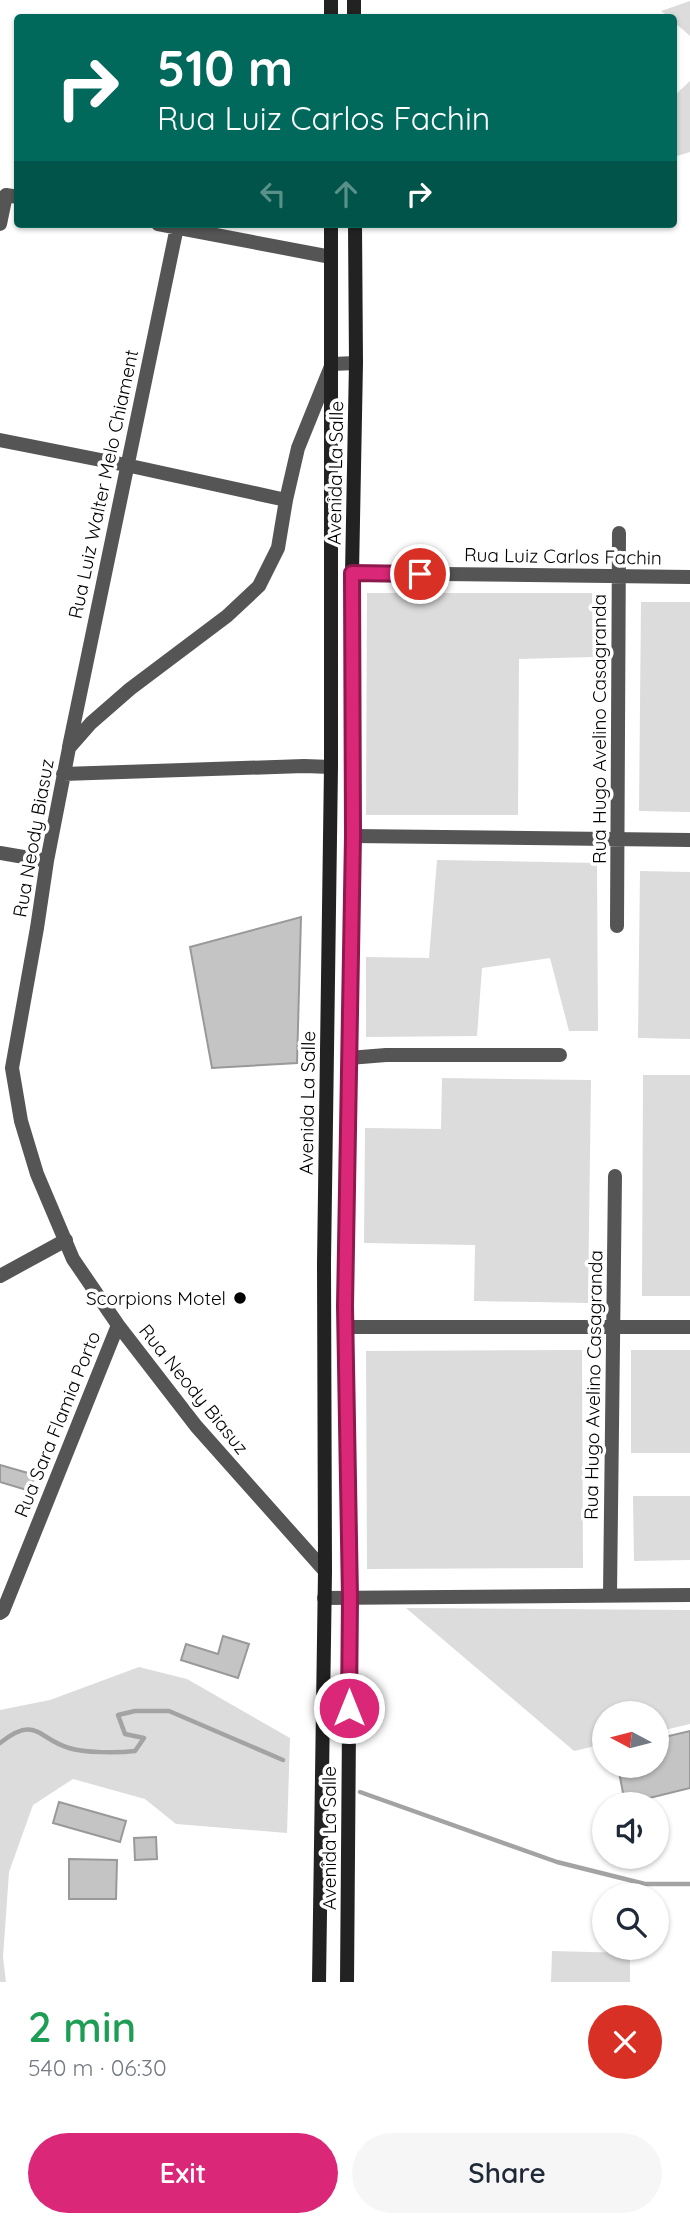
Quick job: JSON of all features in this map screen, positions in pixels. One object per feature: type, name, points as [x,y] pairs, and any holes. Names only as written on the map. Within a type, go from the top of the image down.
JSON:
[{"type":"main road","name":"Avenida La Salle","points":[[319,1982],[325,1571],[324,1263],[331,767],[331,228]]},
{"type":"main road","name":"Avenida La Salle","points":[[347,1982],[350,1598],[345,1264],[353,836],[355,228]]},
{"type":"main road","points":[[328,923],[350,924]]},
{"type":"main road","points":[[324,1263],[345,1264]]},
{"type":"street","points":[[0,224],[12,196]]},
{"type":"street","points":[[177,228],[331,257]]},
{"type":"street","name":"Rua Luiz Walter Melo Chiament","points":[[69,748],[177,228]]},
{"type":"street","points":[[332,364],[356,363]]},
{"type":"street","name":"Rua Neody Biasuz","points":[[325,1571],[196,1426],[118,1325],[74,1259],[37,1174],[21,1121],[12,1068],[62,774],[69,748],[91,723],[130,689],[227,616],[260,586],[278,548],[298,448],[332,364]]},
{"type":"street","points":[[0,440],[286,500]]},
{"type":"street","name":"Rua Hugo Avelino Casagranda","points":[[617,926],[619,533]]},
{"type":"street","name":"Rua Luiz Carlos Fachin","points":[[352,573],[690,577]]},
{"type":"street","points":[[62,774],[331,767]]},
{"type":"street","points":[[353,836],[690,840]]},
{"type":"street","points":[[0,853],[47,861]]},
{"type":"street","points":[[349,1058],[386,1055],[560,1055]]},
{"type":"street","name":"Rua Hugo Avelino Casagranda","points":[[610,1594],[615,1176]]},
{"type":"street","points":[[0,1276],[66,1240]]},
{"type":"street","name":"Rua Sara Flamia Porto","points":[[0,1613],[118,1325]]},
{"type":"street","points":[[345,1327],[690,1327]]},
{"type":"street","points":[[324,1598],[690,1595]]},
{"type":"shaded area","points":[[690,1],[690,36],[677,25],[677,14],[665,14],[661,11]]},
{"type":"shaded area","points":[[690,81],[690,152],[677,156],[677,93]]},
{"type":"shaded area","points":[[367,593],[592,593],[593,657],[519,659],[518,815],[366,815]]},
{"type":"shaded area","points":[[641,602],[690,602],[690,812],[639,811]]},
{"type":"shaded area","points":[[437,860],[597,863],[598,1031],[569,1031],[550,958],[482,968],[477,1036],[366,1037],[366,957],[429,958]]},
{"type":"shaded area","points":[[640,871],[690,872],[690,1039],[638,1038]]},
{"type":"shaded area","points":[[643,1075],[690,1075],[690,1296],[642,1296]]},
{"type":"shaded area","points":[[442,1078],[591,1080],[588,1303],[474,1301],[475,1245],[364,1243],[365,1128],[441,1129]]},
{"type":"shaded area","points":[[582,1350],[583,1568],[367,1569],[366,1351]]},
{"type":"shaded area","points":[[631,1350],[690,1350],[690,1453],[631,1453]]},
{"type":"shaded area","points":[[633,1496],[690,1496],[690,1560],[634,1561]]},
{"type":"shaded area","points":[[406,1608],[690,1610],[690,1724],[669,1729],[669,1701],[592,1701],[592,1747],[574,1751]]},
{"type":"shaded area","points":[[139,1667],[187,1679],[290,1738],[287,1833],[176,1824],[145,1799],[73,1779],[33,1805],[9,1872],[3,1957],[6,1982],[0,1982],[0,1710],[50,1700]]},
{"type":"shaded area","points":[[552,1951],[592,1952],[592,1960],[630,1960],[630,1982],[551,1982]]},
{"type":"building","points":[[301,917],[297,1063],[212,1068],[190,947]]},
{"type":"building","points":[[0,1465],[35,1475],[30,1491],[0,1482]]},
{"type":"building","points":[[223,1636],[249,1644],[238,1678],[181,1660],[186,1644],[218,1654]]},
{"type":"building","points":[[690,1731],[690,1788],[669,1793],[623,1792],[620,1778],[669,1778],[669,1736]]},
{"type":"building","points":[[59,1802],[126,1821],[120,1842],[53,1823]]},
{"type":"building","points":[[156,1837],[157,1859],[135,1860],[134,1838]]},
{"type":"building","points":[[69,1859],[117,1860],[116,1899],[69,1899]]},
{"type":"waterway","points":[[0,1743],[22,1730],[29,1729],[75,1750],[135,1751],[144,1738],[125,1734],[118,1715],[135,1711],[169,1711],[283,1760]]},
{"type":"waterway","points":[[360,1792],[557,1862],[645,1884],[690,1884]]},
{"type":"place","name":"Scorpions Motel","points":[[240,1298]]},
{"type":"route","points":[[349,1708],[345,1306],[353,836],[352,573],[420,574]]}]
